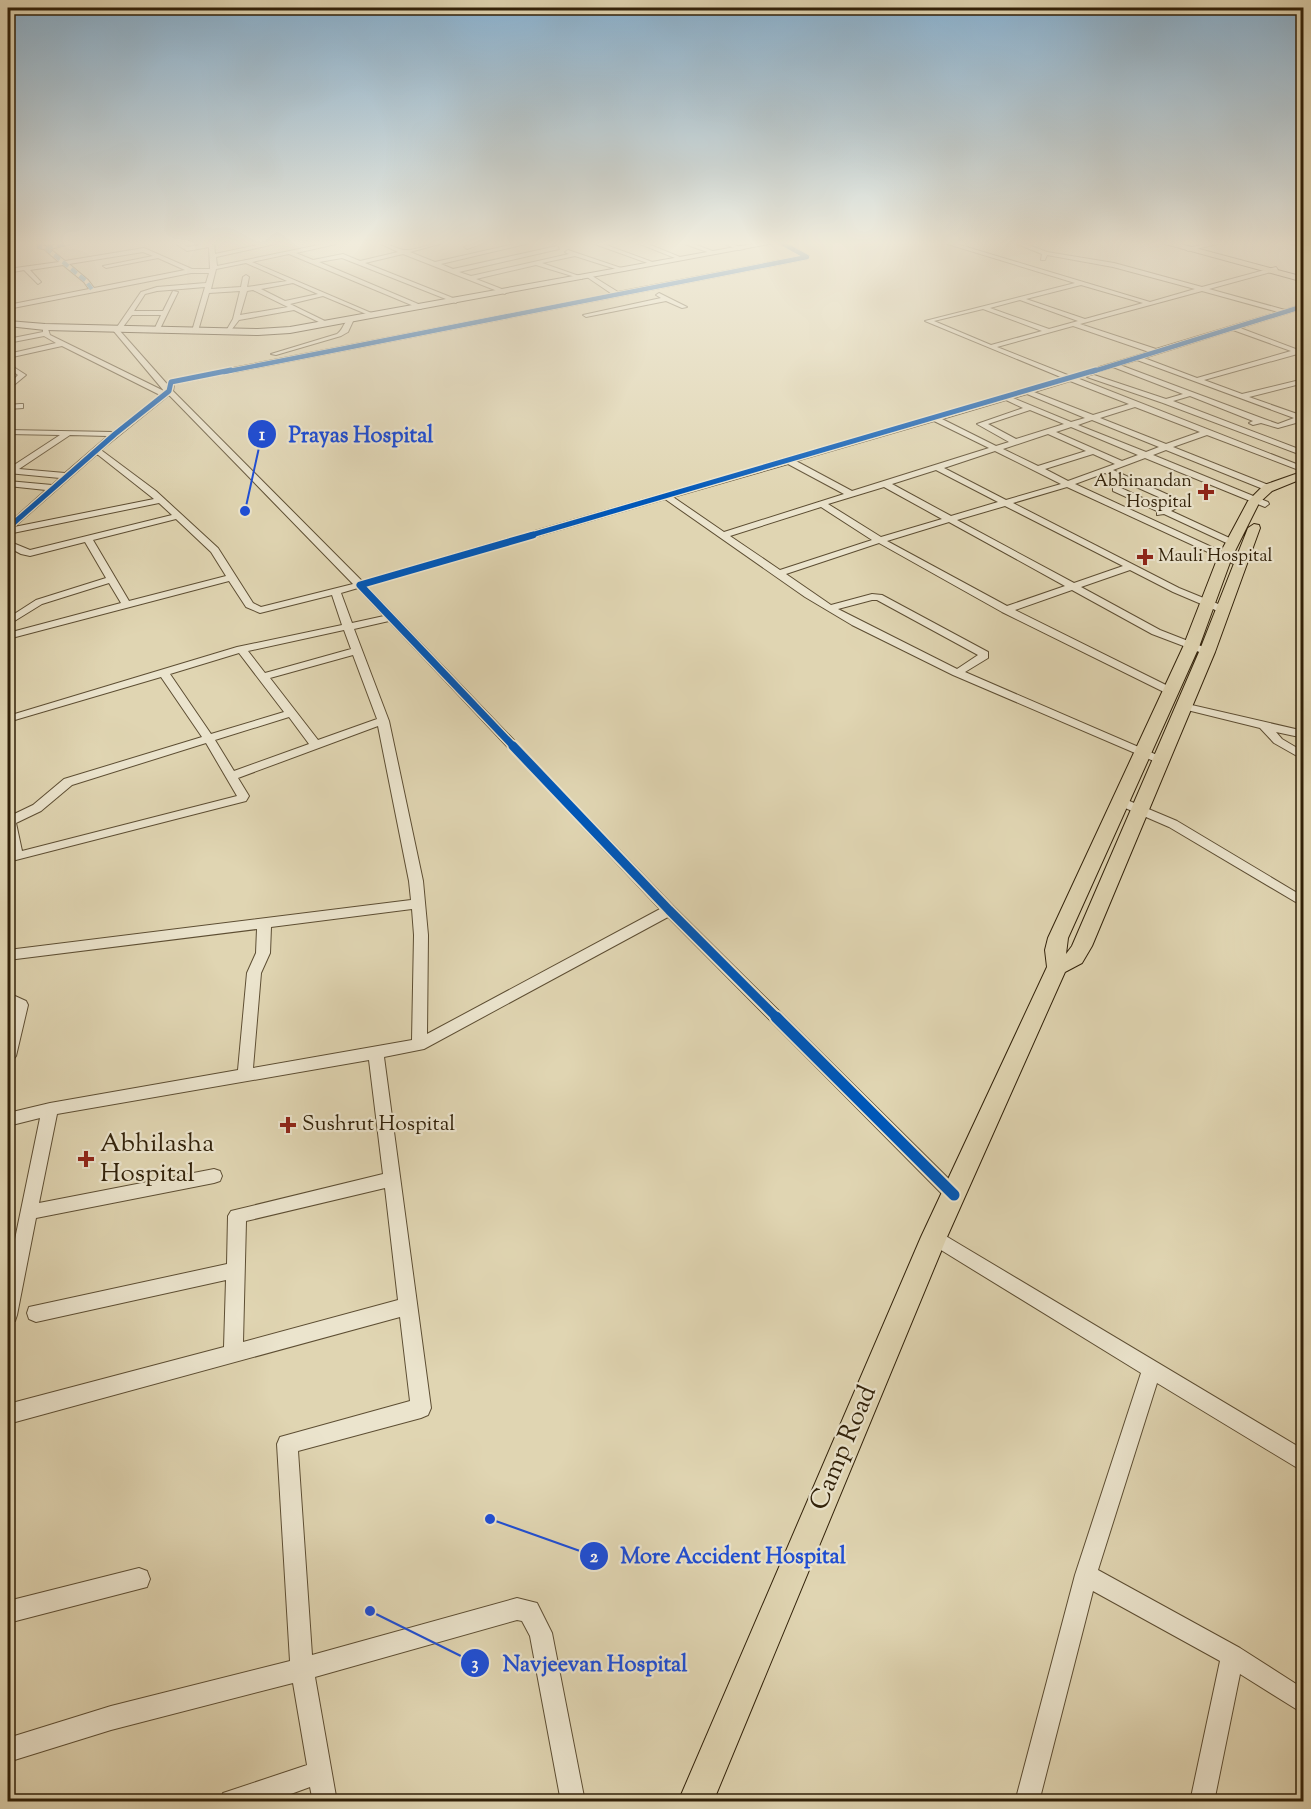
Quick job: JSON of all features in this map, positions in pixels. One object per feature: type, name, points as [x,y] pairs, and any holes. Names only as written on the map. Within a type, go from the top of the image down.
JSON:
[{"type":"main road","points":[[1233,554],[1224,610],[1199,649],[1170,691],[1058,938],[1055,950],[1057,967],[1075,958],[1082,946],[1141,808],[1183,706],[1199,649],[1208,604],[1233,554],[1262,498],[1304,472]]},
{"type":"main road","points":[[1262,498],[1304,482]]},
{"type":"main road","name":"Camp Road","points":[[695,1802],[934,1237],[1057,967]]},
{"type":"street","points":[[23,326],[46,330],[259,332],[306,326]]},
{"type":"street","points":[[157,330],[159,326]]},
{"type":"street","points":[[195,331],[196,326]]},
{"type":"street","points":[[229,331],[232,326]]},
{"type":"street","points":[[259,332],[260,326]]},
{"type":"street","points":[[242,367],[274,354],[339,335],[348,326]]},
{"type":"street","points":[[8,530],[114,434],[166,393],[171,382],[452,326]]},
{"type":"street","points":[[941,326],[1304,472]]},
{"type":"street","points":[[1035,326],[1048,331]]},
{"type":"street","points":[[990,347],[1064,326]]},
{"type":"street","points":[[1080,326],[1157,352]]},
{"type":"street","points":[[96,450],[161,500],[215,550],[249,605],[260,610],[360,585],[1028,392],[1238,326]]},
{"type":"street","points":[[1233,328],[1300,353]]},
{"type":"street","points":[[117,329],[166,393],[360,585],[669,910],[954,1195]]},
{"type":"street","points":[[46,330],[47,336],[62,344],[166,393]]},
{"type":"street","points":[[8,341],[46,330]]},
{"type":"street","points":[[8,356],[62,344]]},
{"type":"street","points":[[1175,388],[1300,353]]},
{"type":"street","points":[[1138,358],[1302,419]]},
{"type":"street","points":[[1114,365],[1278,426],[1302,419]]},
{"type":"street","points":[[8,388],[22,375],[9,367]]},
{"type":"street","points":[[1098,370],[1143,393]]},
{"type":"street","points":[[1084,375],[1166,401],[1304,454]]},
{"type":"street","points":[[1240,397],[1304,381]]},
{"type":"street","points":[[1028,392],[1167,447],[1262,498]]},
{"type":"street","points":[[1166,401],[1190,393]]},
{"type":"street","points":[[1006,398],[1145,456],[1262,498]]},
{"type":"street","points":[[723,535],[997,450],[1136,404]]},
{"type":"street","points":[[8,407],[20,406]]},
{"type":"street","points":[[1017,443],[981,424],[1029,408]]},
{"type":"street","points":[[934,418],[1144,519],[1233,554]]},
{"type":"street","points":[[1239,428],[1261,421]]},
{"type":"street","points":[[8,432],[114,434]]},
{"type":"street","points":[[1049,432],[1123,464]]},
{"type":"street","points":[[779,573],[948,519],[1068,484],[1207,432]]},
{"type":"street","points":[[9,471],[67,434]]},
{"type":"street","points":[[1036,469],[1093,451]]},
{"type":"street","points":[[789,460],[852,495]]},
{"type":"street","points":[[938,468],[1130,567],[1224,610]]},
{"type":"street","points":[[1106,470],[1179,503],[1144,519]]},
{"type":"street","points":[[9,471],[66,476]]},
{"type":"street","points":[[8,483],[53,488]]},
{"type":"street","points":[[885,484],[1155,632],[1199,649]]},
{"type":"street","points":[[1116,489],[1164,511],[1233,554]]},
{"type":"street","points":[[666,496],[858,625],[957,673],[1160,760]]},
{"type":"street","points":[[8,530],[161,500]]},
{"type":"street","points":[[822,504],[877,541],[1006,610],[1170,691]]},
{"type":"street","points":[[8,544],[13,544],[27,554],[178,516]]},
{"type":"street","points":[[88,539],[126,604]]},
{"type":"street","points":[[1006,610],[1130,567]]},
{"type":"street","points":[[8,636],[232,577]]},
{"type":"street","points":[[8,622],[39,603],[112,579]]},
{"type":"street","points":[[335,591],[383,721],[419,904],[421,934],[419,1045]]},
{"type":"street","points":[[830,608],[879,597],[984,654],[957,673]]},
{"type":"street","points":[[8,718],[241,649],[391,618]]},
{"type":"street","points":[[241,649],[316,745]]},
{"type":"street","points":[[263,677],[358,650]]},
{"type":"street","points":[[163,672],[209,739],[243,796],[238,801],[12,857],[9,821],[37,808],[64,784],[209,739],[291,713]]},
{"type":"street","points":[[1183,706],[1304,735]]},
{"type":"street","points":[[231,776],[383,721]]},
{"type":"street","points":[[1264,726],[1278,741],[1304,757]]},
{"type":"street","points":[[1120,801],[1141,808],[1173,824],[1304,903]]},
{"type":"street","points":[[8,955],[419,904]]},
{"type":"street","points":[[8,1119],[50,1109],[419,1045],[669,910]]},
{"type":"street","points":[[244,1075],[254,973],[263,953],[264,925]]},
{"type":"street","points":[[8,1002],[15,1001],[21,1005],[8,1056]]},
{"type":"street","points":[[325,1802],[302,1669],[287,1444],[422,1408],[376,1052]]},
{"type":"street","points":[[8,1315],[50,1109]]},
{"type":"street","points":[[30,1212],[214,1176]]},
{"type":"street","points":[[233,1353],[237,1216],[392,1179]]},
{"type":"street","points":[[934,1237],[1304,1462]]},
{"type":"street","points":[[36,1313],[236,1270]]},
{"type":"street","points":[[8,1414],[408,1306]]},
{"type":"street","points":[[1027,1802],[1086,1575],[1152,1369]]},
{"type":"street","points":[[1086,1575],[1232,1656],[1304,1703]]},
{"type":"street","points":[[8,1612],[140,1579]]},
{"type":"street","points":[[8,1750],[111,1718],[302,1669],[517,1609],[529,1611],[541,1633],[573,1802]]},
{"type":"street","points":[[1202,1802],[1232,1656]]},
{"type":"street","points":[[232,1802],[320,1772]]},
{"type":"cycle path","points":[[8,528],[115,434],[169,391],[171,382],[454,326]]},
{"type":"cycle path","points":[[954,1195],[669,910],[360,585],[1006,398],[1238,326]]},
{"type":"place","name":"Abhinandan Hospital","points":[[1206,492]]},
{"type":"place","name":"Prayas Hospital","points":[[245,511]]},
{"type":"place","name":"Mauli Hospital","points":[[1145,557]]},
{"type":"place","name":"Sushrut Hospital","points":[[288,1125]]},
{"type":"place","name":"Abhilasha Hospital","points":[[86,1159]]},
{"type":"place","name":"More Accident Hospital","points":[[490,1519]]},
{"type":"place","name":"Navjeevan Hospital","points":[[370,1611]]}]
